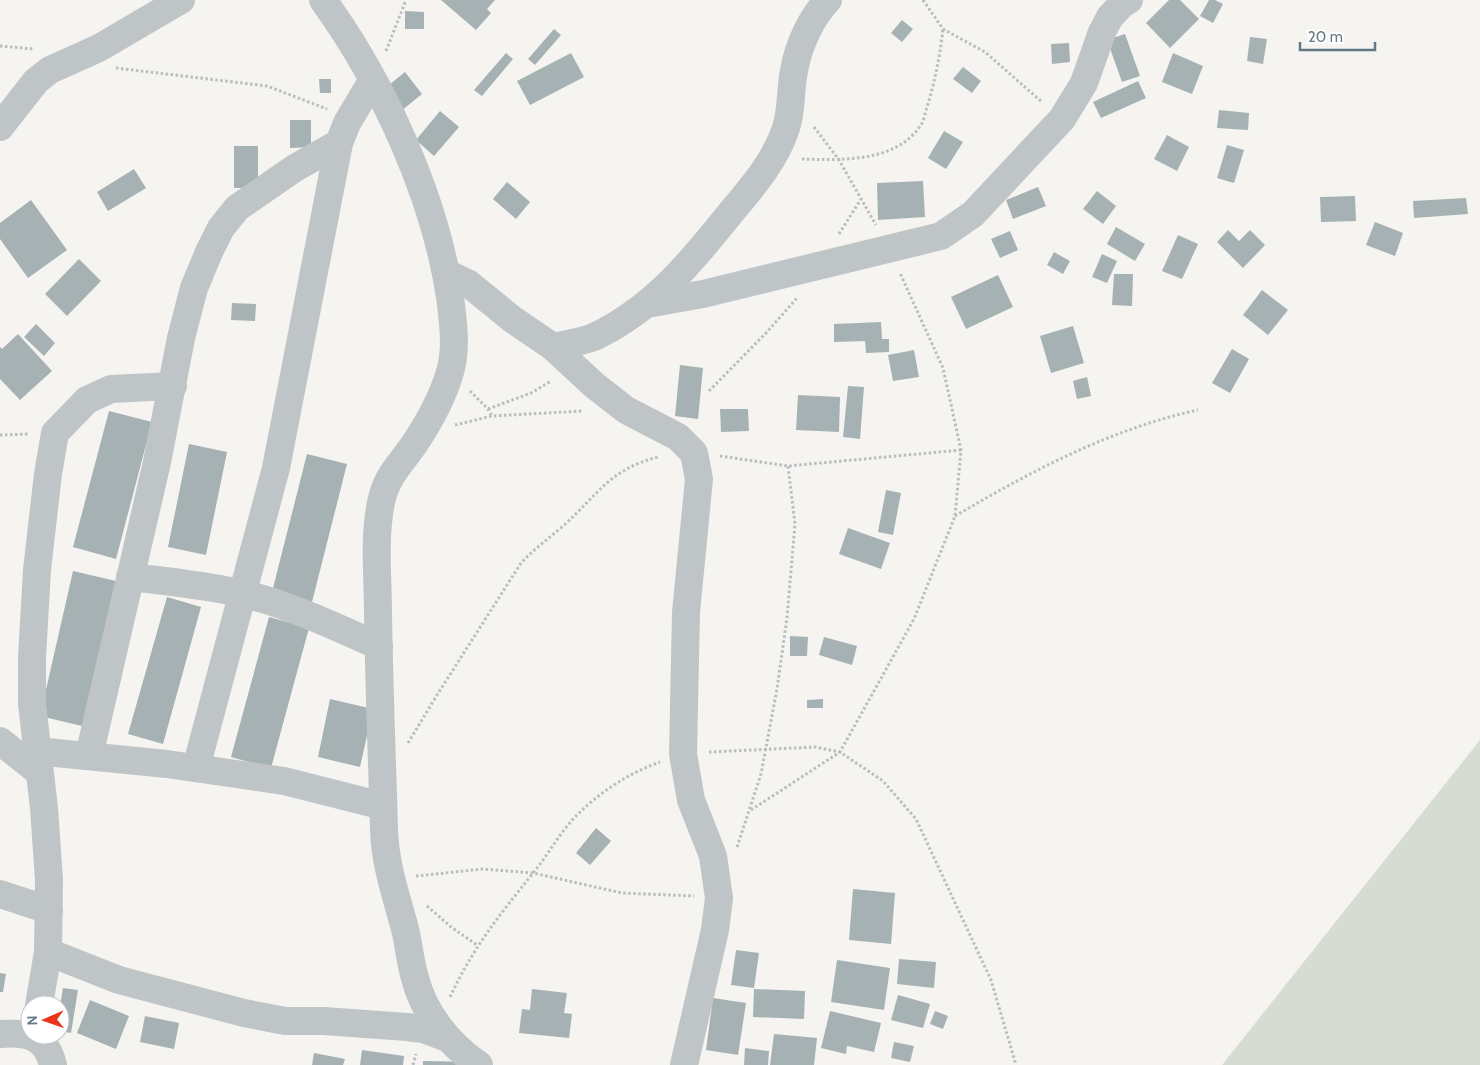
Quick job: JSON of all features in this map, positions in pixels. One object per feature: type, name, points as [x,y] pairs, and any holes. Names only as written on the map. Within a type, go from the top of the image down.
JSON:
[{"type":"street","points":[[0,127],[36,81],[50,70],[99,48],[181,0]]},
{"type":"street","points":[[323,0],[340,12],[416,172],[431,211],[446,273],[453,319],[453,347],[450,371],[433,412],[414,444],[393,470],[380,507],[379,646],[383,806],[385,858],[405,932],[415,979],[425,1004],[442,1031],[479,1065]]},
{"type":"street","points":[[563,356],[647,304],[692,263],[774,158],[787,126],[794,71],[800,47],[822,6],[828,0]]},
{"type":"street","points":[[647,304],[703,294],[890,250],[941,236],[973,214],[1062,119],[1084,83],[1102,32],[1110,17],[1121,5],[1129,0]]},
{"type":"street","points":[[196,768],[241,593],[276,468],[343,133],[372,81]]},
{"type":"street","points":[[89,756],[173,386],[181,338],[194,288],[221,228],[237,208],[343,133]]},
{"type":"street","points":[[446,273],[469,284],[512,319],[563,356],[626,410],[678,437],[692,450],[699,479],[686,612],[684,754],[691,800],[713,856],[719,889],[715,930],[684,1065]]},
{"type":"street","points":[[41,995],[48,952],[50,880],[32,704],[32,657],[36,580],[48,474],[55,433],[87,400],[112,389],[173,386]]},
{"type":"street","points":[[130,576],[181,582],[241,593],[320,619],[379,646]]},
{"type":"street","points":[[0,741],[38,761],[89,756],[196,768],[284,781],[383,806]]},
{"type":"street","points":[[0,894],[49,910]]},
{"type":"street","points":[[48,952],[119,980],[244,1013],[285,1021],[406,1026],[442,1031]]},
{"type":"street","points":[[0,1034],[20,1034]]},
{"type":"street","points":[[45,1045],[51,1055],[53,1065]]},
{"type":"path","points":[[372,81],[406,0]]},
{"type":"path","points":[[923,0],[943,29],[984,52],[1062,119]]},
{"type":"path","points":[[774,158],[840,160],[877,155],[900,145],[922,125],[936,78],[943,29]]},
{"type":"path","points":[[71,60],[144,72],[267,86],[323,106],[343,133]]},
{"type":"path","points":[[750,810],[840,752],[914,619],[954,516],[961,450],[943,368],[890,250],[840,160],[792,96]]},
{"type":"path","points":[[488,409],[531,393],[563,356]]},
{"type":"path","points":[[954,516],[1016,481],[1095,442],[1167,417],[1198,410]]},
{"type":"path","points":[[452,426],[492,416],[587,411]]},
{"type":"path","points":[[407,745],[502,590],[536,547],[562,526],[619,472],[639,462],[692,450],[788,466],[961,450]]},
{"type":"path","points":[[385,858],[405,879],[427,874],[483,869],[534,873],[622,893],[719,889],[750,810],[766,748],[777,690],[793,559],[794,524],[788,466]]},
{"type":"path","points":[[442,1031],[477,945],[576,816],[605,791],[639,770],[684,754],[766,748],[815,747],[840,752],[883,780],[916,819],[991,980],[1016,1065]]},
{"type":"path","points":[[422,900],[451,927],[477,945]]},
{"type":"shaded area","points":[[1480,740],[1480,1065],[1222,1065]]},
{"type":"building","points":[[441,0],[495,0],[487,9],[491,13],[476,30]]},
{"type":"building","points":[[1169,0],[1180,0],[1199,19],[1170,48],[1146,23]]},
{"type":"building","points":[[1209,0],[1215,0],[1223,4],[1213,23],[1200,16]]},
{"type":"building","points":[[405,11],[424,12],[424,29],[405,29]]},
{"type":"building","points":[[902,20],[913,29],[902,42],[891,33]]},
{"type":"building","points":[[554,29],[561,35],[535,65],[528,59]]},
{"type":"building","points":[[1125,34],[1140,76],[1122,82],[1107,40]]},
{"type":"building","points":[[1250,37],[1267,39],[1263,64],[1247,61]]},
{"type":"building","points":[[1069,43],[1070,62],[1052,64],[1051,44]]},
{"type":"building","points":[[506,53],[513,59],[482,96],[474,90]]},
{"type":"building","points":[[571,53],[584,77],[530,105],[517,81]]},
{"type":"building","points":[[1173,53],[1203,66],[1192,94],[1162,82]]},
{"type":"building","points":[[963,67],[981,81],[972,93],[953,79]]},
{"type":"building","points":[[405,72],[422,94],[401,111],[384,89]]},
{"type":"building","points":[[319,79],[331,79],[331,93],[320,93]]},
{"type":"building","points":[[1138,81],[1146,98],[1101,118],[1093,102]]},
{"type":"building","points":[[1219,110],[1249,113],[1248,130],[1217,128]]},
{"type":"building","points":[[440,111],[459,127],[434,156],[416,140]]},
{"type":"building","points":[[290,120],[311,120],[311,147],[290,148]]},
{"type":"building","points":[[944,131],[963,142],[946,169],[928,158]]},
{"type":"building","points":[[1167,135],[1189,147],[1177,171],[1154,159]]},
{"type":"building","points":[[1227,145],[1244,150],[1234,183],[1217,178]]},
{"type":"building","points":[[234,146],[258,146],[258,188],[234,188]]},
{"type":"building","points":[[134,169],[146,188],[108,211],[97,192]]},
{"type":"building","points":[[923,181],[925,217],[878,220],[877,183]]},
{"type":"building","points":[[507,182],[530,202],[516,219],[493,199]]},
{"type":"building","points":[[1038,187],[1046,206],[1013,219],[1006,200]]},
{"type":"building","points":[[1097,191],[1116,206],[1103,224],[1083,209]]},
{"type":"building","points":[[1355,196],[1356,221],[1321,222],[1320,197]]},
{"type":"building","points":[[1466,198],[1468,214],[1414,218],[1413,201]]},
{"type":"building","points":[[31,200],[67,250],[28,278],[0,239],[0,223]]},
{"type":"building","points":[[1375,222],[1403,233],[1395,256],[1366,245]]},
{"type":"building","points":[[1116,227],[1145,244],[1135,261],[1107,244]]},
{"type":"building","points":[[1228,230],[1239,241],[1250,230],[1265,245],[1243,268],[1217,242]]},
{"type":"building","points":[[1010,231],[1018,250],[1000,258],[991,239]]},
{"type":"building","points":[[1178,235],[1198,244],[1182,279],[1162,271]]},
{"type":"building","points":[[1054,252],[1070,261],[1063,274],[1047,265]]},
{"type":"building","points":[[1102,254],[1117,261],[1107,283],[1092,277]]},
{"type":"building","points":[[79,259],[101,281],[67,316],[45,294]]},
{"type":"building","points":[[1114,274],[1133,274],[1132,306],[1112,305]]},
{"type":"building","points":[[998,275],[1013,307],[966,329],[951,297]]},
{"type":"building","points":[[1262,290],[1288,310],[1268,335],[1243,315]]},
{"type":"building","points":[[232,303],[256,304],[255,321],[231,320]]},
{"type":"building","points":[[881,322],[882,339],[889,339],[889,352],[866,353],[865,341],[834,342],[834,324]]},
{"type":"building","points":[[36,324],[55,343],[44,356],[24,337]]},
{"type":"building","points":[[1073,326],[1084,363],[1051,373],[1040,336]]},
{"type":"building","points":[[18,334],[52,371],[20,400],[0,379],[0,347],[2,349]]},
{"type":"building","points":[[1232,349],[1249,359],[1230,393],[1212,383]]},
{"type":"building","points":[[914,350],[919,377],[893,381],[888,355]]},
{"type":"building","points":[[680,365],[703,368],[698,419],[675,416]]},
{"type":"building","points":[[1087,377],[1091,396],[1077,399],[1073,381]]},
{"type":"building","points":[[848,386],[864,387],[860,439],[843,437]]},
{"type":"building","points":[[798,395],[840,397],[839,432],[796,430]]},
{"type":"building","points":[[720,409],[748,409],[749,431],[721,432]]},
{"type":"building","points":[[109,411],[152,422],[116,559],[73,547]]},
{"type":"building","points":[[189,444],[227,452],[206,555],[168,547]]},
{"type":"building","points":[[307,454],[347,464],[312,602],[272,592]]},
{"type":"building","points":[[886,490],[901,493],[893,535],[878,532]]},
{"type":"building","points":[[848,528],[890,543],[881,569],[839,554]]},
{"type":"building","points":[[73,571],[116,581],[82,726],[40,716]]},
{"type":"building","points":[[167,597],[201,607],[163,744],[128,734]]},
{"type":"building","points":[[269,617],[309,628],[271,768],[231,757]]},
{"type":"building","points":[[790,636],[808,637],[807,656],[790,656]]},
{"type":"building","points":[[824,637],[857,646],[852,665],[819,655]]},
{"type":"building","points":[[330,699],[373,709],[360,767],[318,757]]},
{"type":"building","points":[[823,699],[823,708],[807,708],[807,700]]},
{"type":"building","points":[[596,828],[611,841],[590,865],[576,853]]},
{"type":"building","points":[[853,889],[895,893],[891,944],[849,940]]},
{"type":"building","points":[[736,950],[759,953],[754,988],[731,985]]},
{"type":"building","points":[[899,959],[936,962],[934,988],[897,984]]},
{"type":"building","points":[[837,960],[890,968],[884,1010],[831,1002]]},
{"type":"building","points":[[0,973],[6,974],[3,992],[0,992]]},
{"type":"building","points":[[63,988],[78,990],[71,1033],[70,995],[62,995]]},
{"type":"building","points":[[532,989],[567,993],[564,1013],[572,1014],[569,1038],[519,1033],[522,1009],[530,1010]]},
{"type":"building","points":[[754,989],[805,991],[804,1019],[753,1017]]},
{"type":"building","points":[[898,995],[930,1004],[923,1028],[891,1020]]},
{"type":"building","points":[[713,998],[746,1003],[738,1055],[706,1050]]},
{"type":"building","points":[[90,1000],[129,1016],[116,1049],[77,1033]]},
{"type":"building","points":[[830,1011],[881,1023],[874,1052],[847,1046],[846,1054],[821,1048]]},
{"type":"building","points":[[935,1011],[948,1016],[943,1029],[930,1024]]},
{"type":"building","points":[[145,1016],[179,1023],[174,1049],[140,1042]]},
{"type":"building","points":[[774,1034],[817,1038],[814,1065],[770,1065]]},
{"type":"building","points":[[894,1042],[914,1046],[910,1062],[891,1058]]},
{"type":"building","points":[[745,1048],[769,1051],[768,1065],[744,1065]]},
{"type":"building","points":[[362,1050],[404,1056],[403,1065],[360,1065]]},
{"type":"building","points":[[314,1053],[345,1059],[343,1065],[312,1065]]},
{"type":"building","points":[[423,1061],[480,1062],[480,1065],[423,1065]]}]
